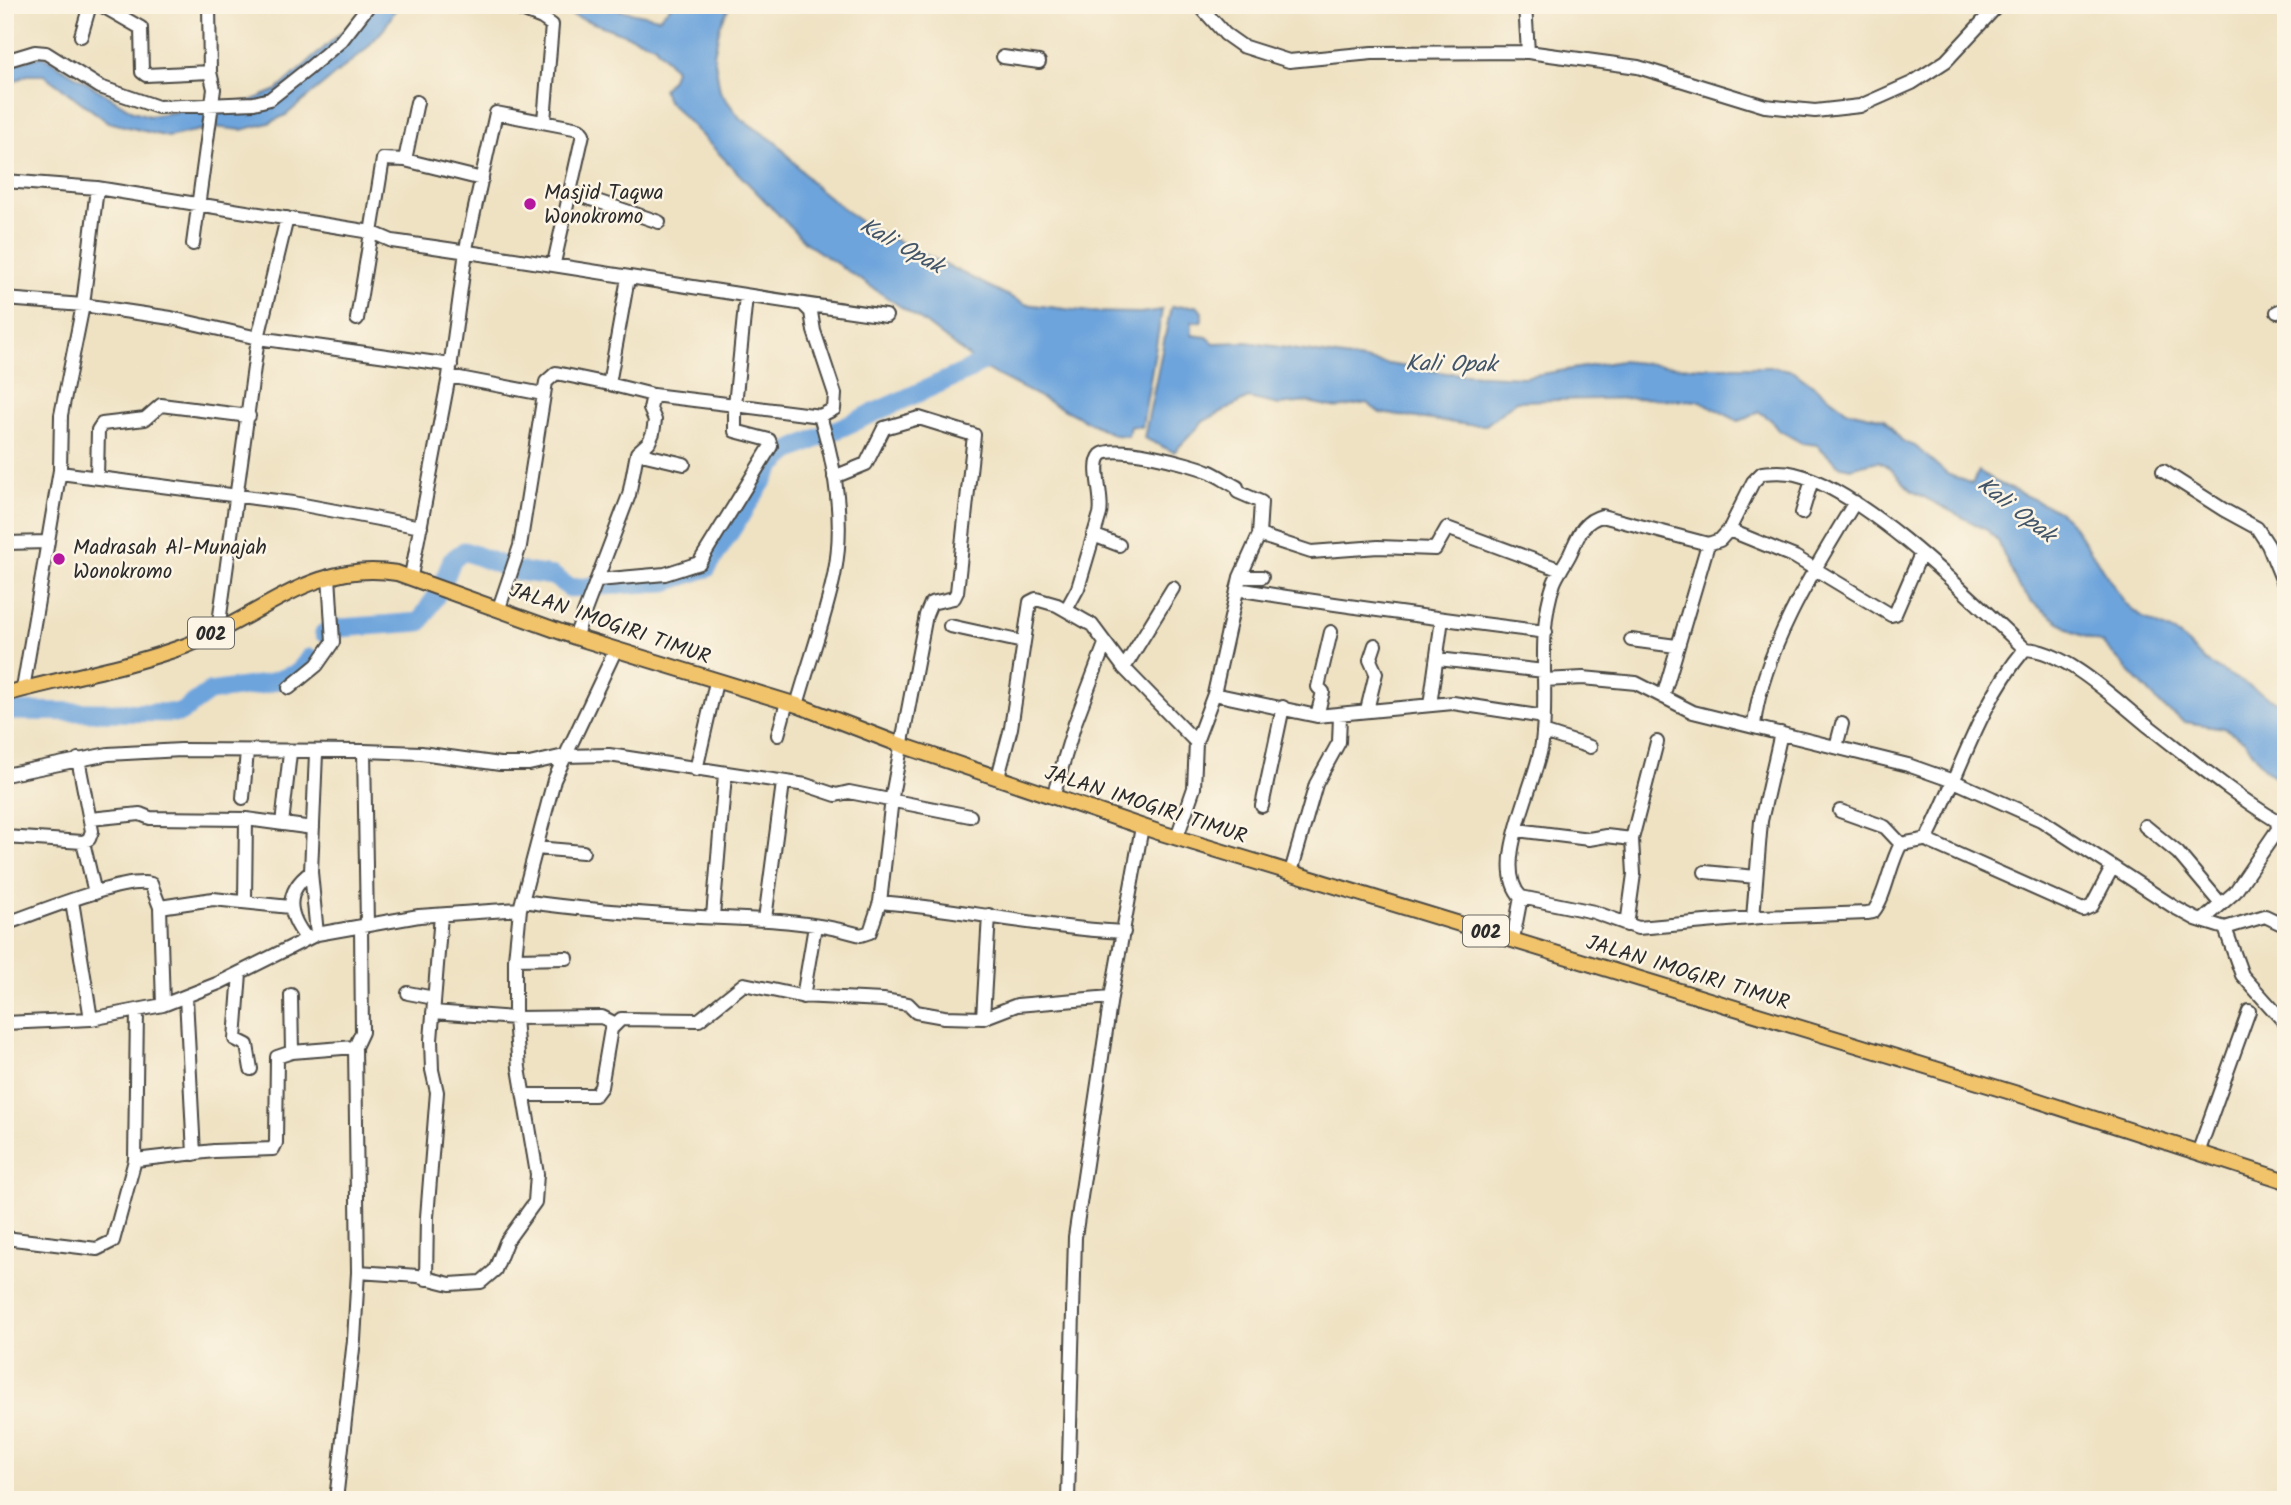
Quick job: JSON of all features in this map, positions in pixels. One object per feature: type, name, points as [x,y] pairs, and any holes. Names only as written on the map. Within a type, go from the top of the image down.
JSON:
[{"type":"main road","name":"JALAN IMOGIRI TIMUR","points":[[5,694],[172,650],[329,576],[370,568],[411,576],[575,637],[792,704],[901,745],[1142,827],[1411,911],[1513,939],[2286,1181]]},
{"type":"street","points":[[81,36],[90,5]]},
{"type":"street","points":[[101,5],[141,28],[142,72],[146,75],[210,72]]},
{"type":"street","points":[[193,244],[196,206],[214,89],[210,72],[209,5]]},
{"type":"street","points":[[5,61],[40,51],[100,87],[158,107],[211,107],[270,99],[341,41],[369,5]]},
{"type":"street","points":[[509,5],[542,18],[552,25],[544,121]]},
{"type":"street","points":[[1199,5],[1224,34],[1242,46],[1289,61],[1372,53],[1528,52],[1638,67],[1765,106],[1788,110],[1836,110],[1874,101],[1946,61],[1998,5]]},
{"type":"street","points":[[1525,5],[1528,52]]},
{"type":"street","points":[[1003,57],[1039,62]]},
{"type":"street","points":[[405,160],[417,102]]},
{"type":"street","points":[[411,576],[450,371],[466,251],[496,113],[579,129],[583,134],[554,263]]},
{"type":"street","points":[[357,319],[381,163],[387,158],[405,160],[482,179]]},
{"type":"street","points":[[5,181],[97,188],[370,232],[392,241],[554,263],[628,278],[886,316]]},
{"type":"street","points":[[23,689],[60,472],[61,415],[83,305],[97,188]]},
{"type":"street","points":[[570,192],[659,222]]},
{"type":"street","points":[[218,630],[258,338],[287,218]]},
{"type":"street","points":[[609,384],[628,278]]},
{"type":"street","points":[[596,583],[687,570],[699,563],[710,550],[771,446],[769,440],[735,431],[735,405],[746,296]]},
{"type":"street","points":[[5,299],[83,305],[171,318],[258,338],[450,371],[543,394]]},
{"type":"street","points":[[499,608],[520,546],[547,379],[556,373],[653,395],[735,405],[821,420],[835,409],[835,394],[814,331],[811,312],[803,304]]},
{"type":"street","points":[[575,637],[629,495],[637,453],[649,442],[653,433],[655,420],[650,409],[653,395]]},
{"type":"street","points":[[97,478],[101,425],[145,419],[161,405],[249,416]]},
{"type":"street","points":[[5,1023],[91,1019],[163,1006],[240,973],[312,937],[364,925],[521,905],[765,919],[867,934],[880,902],[901,745],[928,609],[931,603],[954,598],[957,592],[974,435],[919,418],[906,419],[884,428],[866,464],[834,477]]},
{"type":"street","points":[[778,735],[792,704],[835,575],[838,532],[834,477],[829,444],[821,420]]},
{"type":"street","points":[[1066,610],[1078,588],[1102,503],[1097,477],[1099,457],[1104,453],[1126,450],[1207,470],[1237,487],[1238,492],[1254,497],[1262,506],[1259,535],[1238,583],[1214,694],[1196,743],[1194,788],[1177,837]]},
{"type":"street","points":[[637,453],[684,464]]},
{"type":"street","points":[[1929,839],[1901,844],[1890,862],[1873,912],[1753,918],[1638,928],[1594,912],[1521,897],[1513,888],[1509,876],[1509,860],[1536,776],[1543,732],[1546,632],[1554,584],[1584,524],[1602,516],[1708,544],[1720,540],[1729,530],[1753,482],[1762,473],[1779,471],[1812,480],[1855,502],[2025,649],[2043,652],[2077,670],[2240,797],[2277,821],[2278,829],[2235,892],[2202,921]]},
{"type":"street","points":[[2163,471],[2257,528],[2268,545],[2286,589]]},
{"type":"street","points":[[60,472],[236,495],[421,527]]},
{"type":"street","points":[[1802,513],[1812,480]]},
{"type":"street","points":[[1754,726],[1759,686],[1815,568],[1855,502]]},
{"type":"street","points":[[1259,535],[1311,552],[1412,546],[1431,550],[1436,547],[1443,531],[1449,529],[1562,570]]},
{"type":"street","points":[[1729,530],[1815,568],[1891,615],[1895,614],[1920,556]]},
{"type":"street","points":[[1093,535],[1119,545]]},
{"type":"street","points":[[5,542],[48,541]]},
{"type":"street","points":[[1663,697],[1708,544]]},
{"type":"street","points":[[289,688],[317,665],[333,642],[329,576]]},
{"type":"street","points":[[1238,583],[1262,577]]},
{"type":"street","points":[[1238,583],[1442,619],[1546,632]]},
{"type":"street","points":[[1124,668],[1172,588]]},
{"type":"street","points":[[998,777],[1011,728],[1023,642],[1033,600],[1066,610],[1092,625],[1124,668],[1196,743]]},
{"type":"street","points":[[1430,705],[1442,619]]},
{"type":"street","points":[[950,626],[1023,642]]},
{"type":"street","points":[[1317,716],[1323,695],[1318,687],[1331,632]]},
{"type":"street","points":[[1631,639],[1676,646]]},
{"type":"street","points":[[1053,797],[1075,723],[1105,644]]},
{"type":"street","points":[[1367,710],[1376,673],[1370,660],[1375,645]]},
{"type":"street","points":[[358,1272],[471,1285],[489,1276],[506,1242],[535,1202],[537,1174],[526,1095],[519,1068],[515,1018],[515,959],[521,905],[554,780],[617,649]]},
{"type":"street","points":[[1929,839],[1956,782],[1966,749],[1986,706],[2025,649]]},
{"type":"street","points":[[1438,659],[1544,675],[1636,683],[1693,712],[1908,765],[1956,782],[2041,820],[2112,869],[2202,921],[2225,928],[2265,916],[2286,926]]},
{"type":"street","points":[[696,770],[716,682]]},
{"type":"street","points":[[1214,694],[1317,716],[1340,716],[1367,710],[1430,705],[1474,705],[1544,717]]},
{"type":"street","points":[[1262,806],[1283,708]]},
{"type":"street","points":[[1291,872],[1316,784],[1339,741],[1340,716]]},
{"type":"street","points":[[1836,747],[1842,724]]},
{"type":"street","points":[[1543,732],[1590,747]]},
{"type":"street","points":[[1753,918],[1761,821],[1781,733]]},
{"type":"street","points":[[1627,925],[1634,874],[1635,843],[1632,839],[1657,743]]},
{"type":"street","points":[[5,775],[78,759],[181,750],[421,753],[500,764],[528,764],[564,756],[610,755],[725,775],[806,785],[836,795],[849,792],[970,816]]},
{"type":"street","points":[[243,799],[247,751]]},
{"type":"street","points":[[337,1500],[358,1272],[355,1048],[362,1032],[363,751]]},
{"type":"street","points":[[282,824],[290,753]]},
{"type":"street","points":[[312,937],[310,872],[316,753]]},
{"type":"street","points":[[5,837],[83,842],[91,835],[78,759]]},
{"type":"street","points":[[713,916],[725,775]]},
{"type":"street","points":[[765,919],[783,783]]},
{"type":"street","points":[[1840,811],[1885,827],[1901,844]]},
{"type":"street","points":[[90,820],[140,814],[158,818],[246,819],[313,828]]},
{"type":"street","points":[[245,900],[246,819]]},
{"type":"street","points":[[2145,826],[2178,853],[2219,905]]},
{"type":"street","points":[[1068,1500],[1075,1237],[1111,997],[1142,827]]},
{"type":"street","points":[[1517,830],[1589,839],[1606,836],[1632,839]]},
{"type":"street","points":[[1929,839],[1934,845],[2083,910],[2092,906],[2112,869]]},
{"type":"street","points":[[83,842],[95,893]]},
{"type":"street","points":[[536,848],[583,852]]},
{"type":"street","points":[[310,872],[293,889],[290,907],[293,919],[312,937]]},
{"type":"street","points":[[1705,872],[1755,877]]},
{"type":"street","points":[[5,924],[95,893],[145,882],[155,890],[160,907],[163,1006]]},
{"type":"street","points":[[1513,939],[1521,897]]},
{"type":"street","points":[[160,907],[213,899],[245,900],[290,907]]},
{"type":"street","points":[[72,901],[91,1019]]},
{"type":"street","points":[[880,902],[950,908],[1059,928],[1124,932]]},
{"type":"street","points":[[426,1279],[427,1217],[437,1092],[432,1070],[433,1012],[441,915]]},
{"type":"street","points":[[983,1018],[989,915]]},
{"type":"street","points":[[803,996],[815,926]]},
{"type":"street","points":[[2225,928],[2242,975],[2286,1024]]},
{"type":"street","points":[[515,959],[567,958]]},
{"type":"street","points":[[240,973],[236,1039],[247,1045],[251,1069]]},
{"type":"street","points":[[526,1095],[590,1096],[600,1092],[614,1023],[621,1019],[699,1020],[744,984],[803,996],[908,1004],[921,1013],[983,1018],[1017,1005],[1111,997]]},
{"type":"street","points":[[408,993],[434,998]]},
{"type":"street","points":[[291,995],[292,1052]]},
{"type":"street","points":[[186,997],[194,1154]]},
{"type":"street","points":[[5,1238],[97,1249],[110,1245],[135,1160],[137,1010]]},
{"type":"street","points":[[2198,1153],[2249,1011]]},
{"type":"street","points":[[433,1012],[515,1018],[602,1017],[614,1023]]},
{"type":"street","points":[[135,1160],[273,1149],[276,1143],[275,1065],[278,1057],[292,1052],[355,1048]]},
{"type":"water","points":[[372,5],[398,5],[384,29],[365,50],[286,115],[269,123],[241,130],[214,127],[168,137],[108,122],[44,75],[27,75],[5,86],[5,66],[43,56],[133,111],[149,116],[250,101],[277,90]]},
{"type":"water","name":"Kali Opak","points":[[544,5],[596,5],[659,18],[672,5],[730,5],[720,26],[714,55],[720,91],[740,118],[777,143],[814,185],[863,224],[1025,304],[1090,312],[1140,313],[1162,310],[1142,427],[1130,426],[1128,436],[1114,435],[985,369],[925,323],[806,243],[666,99],[663,89],[672,79],[675,69],[654,45]]},
{"type":"water","name":"Kali Opak","points":[[1197,306],[1202,312],[1202,321],[1192,322],[1192,335],[1207,337],[1214,343],[1247,342],[1446,373],[1523,377],[1621,361],[1682,367],[1774,367],[1794,371],[1848,411],[1884,419],[1903,442],[1915,446],[1947,474],[1972,484],[1979,471],[1994,481],[2059,511],[2073,525],[2125,603],[2143,618],[2179,635],[2205,661],[2286,707],[2286,785],[2264,768],[2245,741],[2224,728],[2185,722],[2164,708],[2102,643],[2073,632],[2032,602],[2018,586],[1998,541],[1987,530],[1912,491],[1894,472],[1878,461],[1850,468],[1838,465],[1817,445],[1802,443],[1777,429],[1771,420],[1758,411],[1738,421],[1700,401],[1641,398],[1516,401],[1486,425],[1469,425],[1380,413],[1367,403],[1337,408],[1308,402],[1279,405],[1248,398],[1204,421],[1174,452],[1144,438],[1171,307]]},
{"type":"waterway","points":[[516,571],[553,576],[570,588],[666,582],[707,568],[773,465],[789,451],[969,370],[1001,349]]},
{"type":"waterway","points":[[444,581],[452,560],[464,551],[509,568]]},
{"type":"waterway","points":[[324,633],[340,628],[420,622],[437,594]]},
{"type":"waterway","points":[[5,711],[180,713],[209,692],[265,684],[298,673],[309,658]]},
{"type":"place","name":"Masjid Taqwa Wonokromo","points":[[530,204]]},
{"type":"place","name":"Madrasah Al-Munajah Wonokromo","points":[[59,559]]}]
